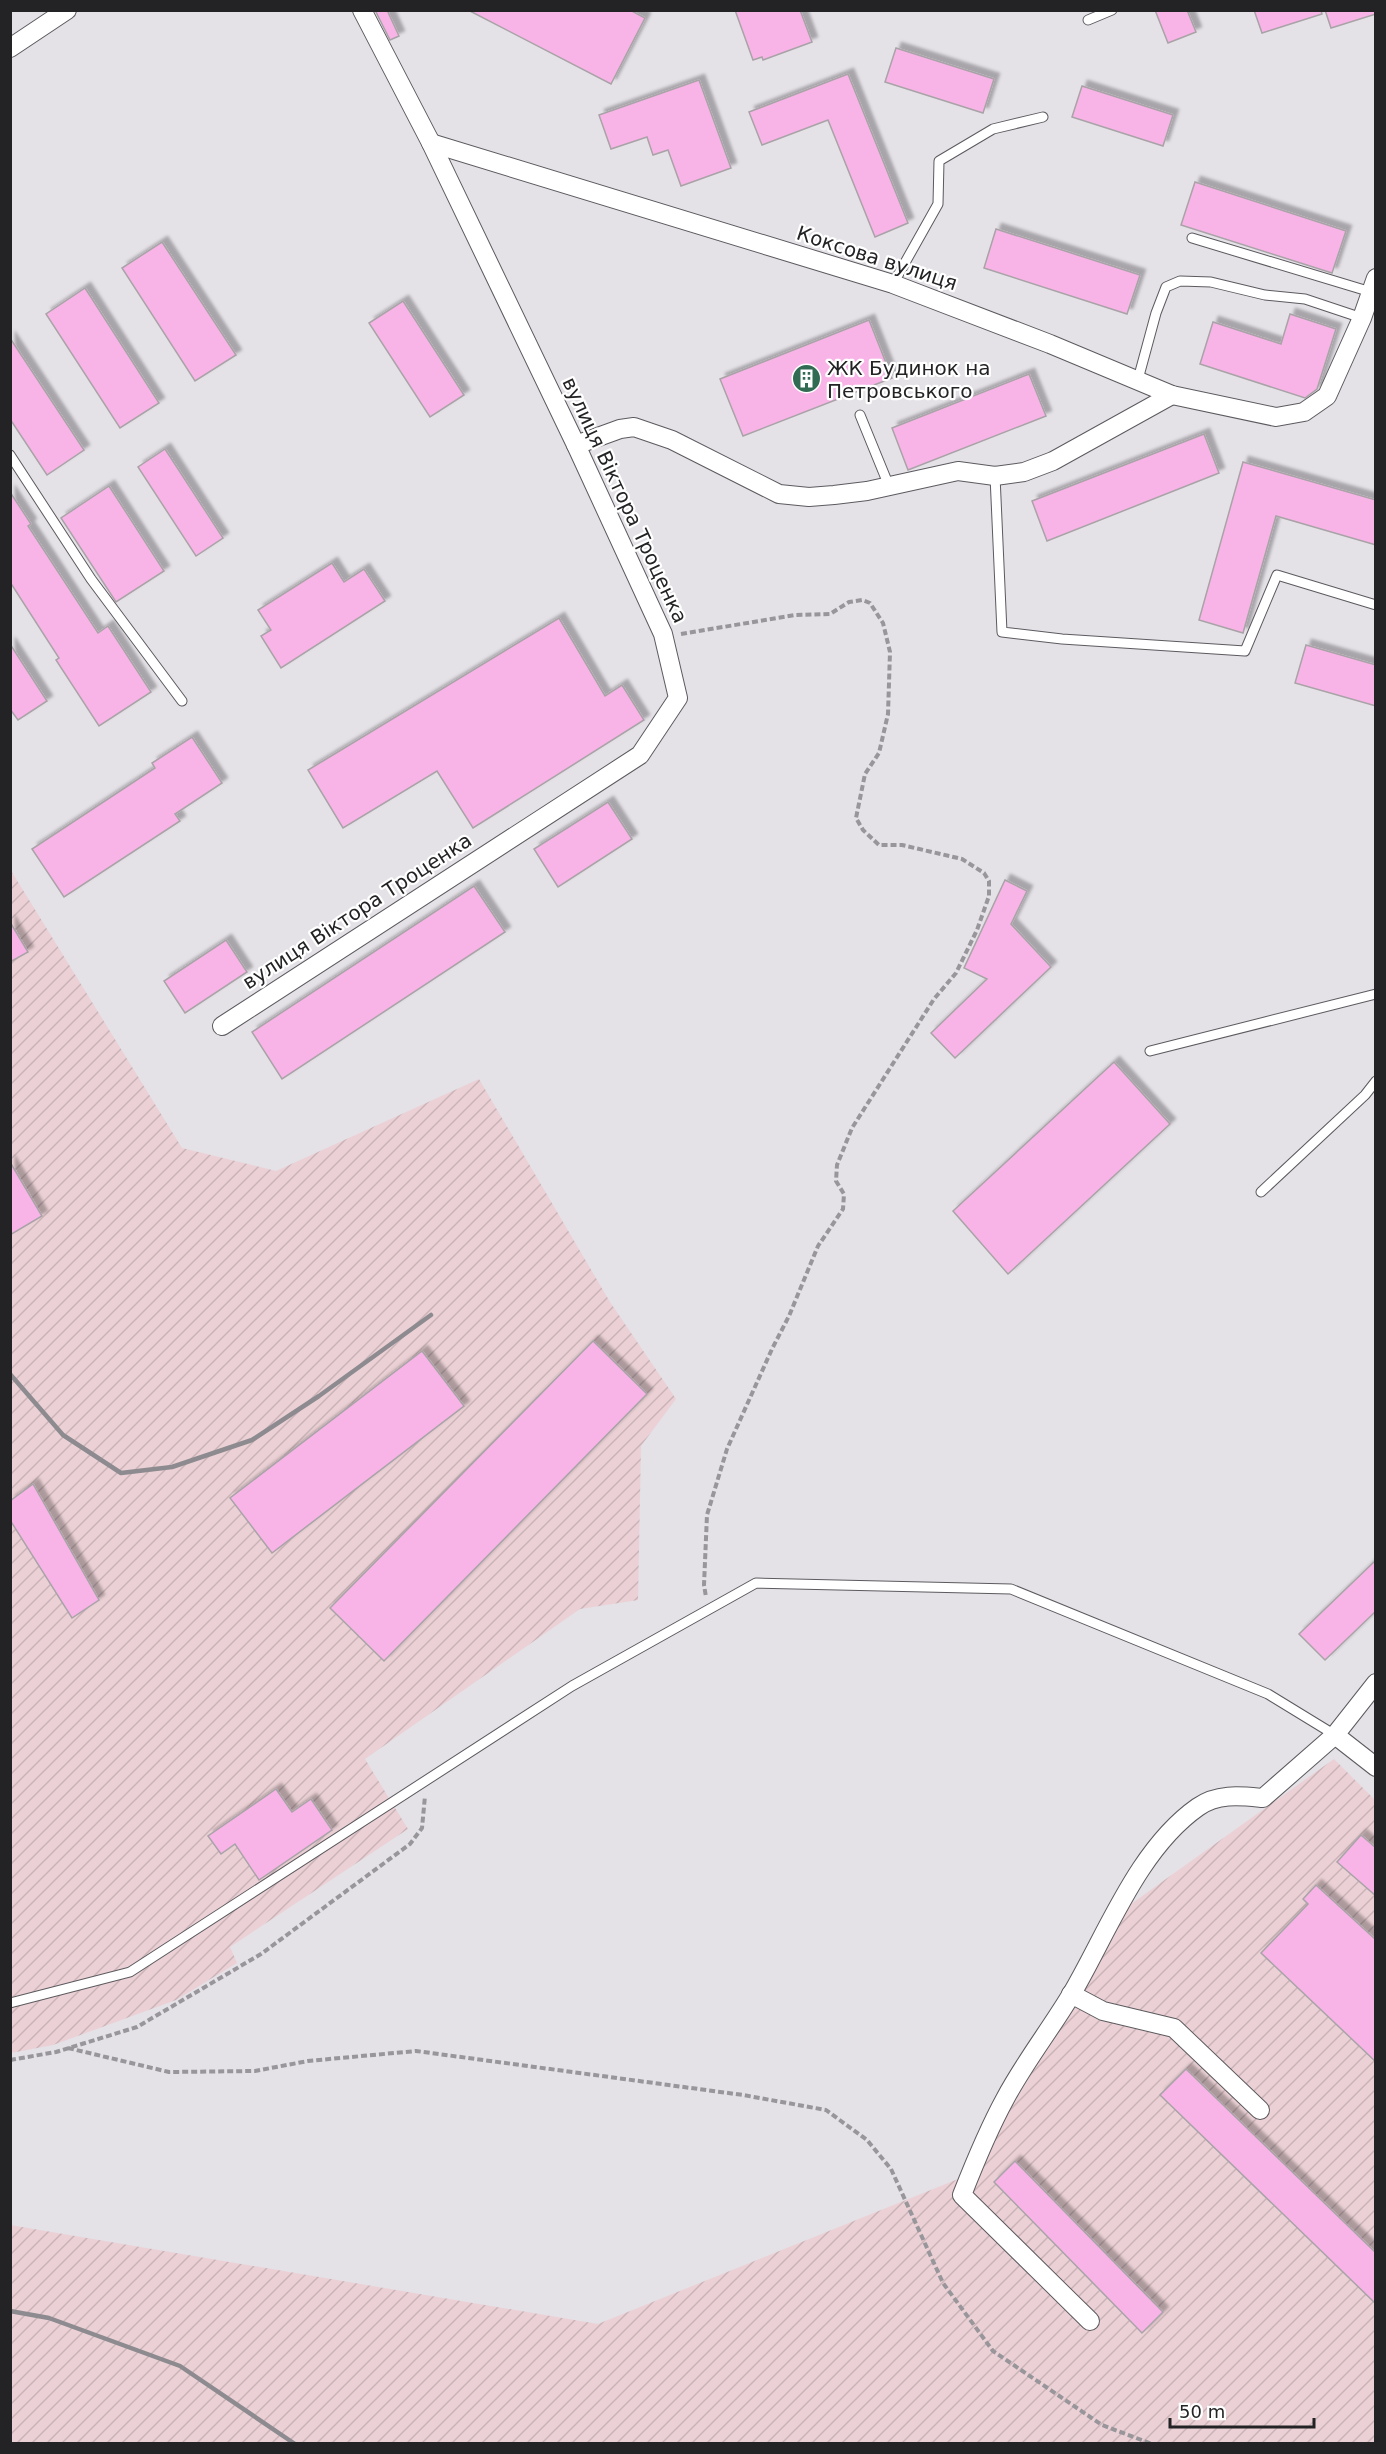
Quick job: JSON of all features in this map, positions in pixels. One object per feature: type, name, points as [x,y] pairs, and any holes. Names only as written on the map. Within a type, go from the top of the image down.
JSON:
[{"type":"street","points":[[10,48],[67,10]]},
{"type":"street","name":"вулиця Віктора Троценка","points":[[222,1026],[640,755],[678,698],[663,634],[576,445],[431,143],[362,10]]},
{"type":"street","name":"Коксова вулиця","points":[[431,143],[893,284],[1050,344],[1137,383],[1172,395],[1276,417],[1304,412],[1327,396],[1371,299]]},
{"type":"street","points":[[576,445],[620,429],[634,427],[672,440],[778,494],[834,495],[958,471],[995,476],[1024,472],[1053,461],[1172,395]]},
{"type":"street","points":[[1090,2321],[962,2194],[977,2155],[1005,2097],[1071,1994],[1136,1876],[1168,1835],[1199,1806],[1229,1795],[1263,1798],[1335,1735],[1376,1683]]},
{"type":"street","points":[[1335,1735],[1376,1767]]},
{"type":"street","points":[[1071,1994],[1102,2011],[1174,2028],[1260,2110]]},
{"type":"lane","points":[[1088,20],[1112,10]]},
{"type":"lane","points":[[893,284],[938,204],[939,161],[993,129],[1043,117]]},
{"type":"lane","points":[[1192,238],[1371,299]]},
{"type":"lane","points":[[1137,383],[1166,287],[1180,281],[1211,282],[1265,295],[1371,299]]},
{"type":"lane","points":[[860,415],[889,486]]},
{"type":"lane","points":[[10,455],[91,579],[182,700]]},
{"type":"lane","points":[[995,476],[1002,632],[1062,639],[1245,651],[1277,575],[1376,604]]},
{"type":"lane","points":[[1150,1051],[1376,994]]},
{"type":"lane","points":[[1261,1192],[1365,1095],[1376,1081]]},
{"type":"lane","points":[[10,2003],[130,1972],[573,1686],[756,1583],[1011,1589],[1268,1694],[1335,1735]]},
{"type":"path","points":[[663,634],[699,632],[795,615],[830,614],[849,602],[862,600],[870,603],[883,623],[890,652],[888,714],[879,753],[865,774],[856,818],[862,830],[879,845],[902,845],[962,859],[984,873],[989,881],[989,896],[977,930],[956,973],[934,999],[852,1128],[837,1165],[836,1181],[844,1194],[843,1209],[818,1246],[789,1316],[727,1449],[707,1515],[704,1585],[708,1610]]},
{"type":"path","points":[[10,2060],[68,2048],[137,2026],[261,1954],[410,1844],[422,1828],[424,1781]]},
{"type":"path","points":[[68,2048],[169,2072],[255,2071],[308,2061],[416,2051],[743,2095],[826,2110],[867,2140],[891,2169],[943,2283],[993,2351],[1102,2424],[1152,2444]]},
{"type":"shaded area","points":[[10,869],[182,1148],[276,1171],[479,1079],[610,1302],[676,1399],[641,1446],[638,1600],[580,1609],[365,1759],[408,1829],[230,1947],[237,1963],[176,2000],[53,2045],[11,2053]]},
{"type":"shaded area","points":[[1334,1759],[1375,1800],[1375,2443],[11,2443],[10,2225],[598,2324],[973,2173],[1131,1904]]},
{"type":"building","points":[[375,10],[387,10],[399,36],[390,40]]},
{"type":"building","points":[[468,10],[630,10],[645,18],[611,84]]},
{"type":"building","points":[[735,10],[800,10],[812,42],[763,60],[762,57],[753,60]]},
{"type":"building","points":[[1155,10],[1187,10],[1196,32],[1168,43]]},
{"type":"building","points":[[1254,10],[1321,10],[1322,14],[1262,33]]},
{"type":"building","points":[[1325,10],[1376,10],[1376,14],[1331,28]]},
{"type":"building","points":[[896,48],[994,79],[983,113],[885,82]]},
{"type":"building","points":[[848,74],[908,223],[875,237],[828,120],[762,145],[749,112]]},
{"type":"building","points":[[699,80],[731,168],[681,186],[668,150],[653,155],[647,137],[611,149],[599,115]]},
{"type":"building","points":[[1082,86],[1173,115],[1163,146],[1072,117]]},
{"type":"building","points":[[1195,182],[1346,231],[1332,273],[1181,225]]},
{"type":"building","points":[[996,229],[1140,275],[1127,314],[984,268]]},
{"type":"building","points":[[162,242],[236,355],[195,381],[122,268]]},
{"type":"building","points":[[85,288],[159,403],[120,428],[46,314]]},
{"type":"building","points":[[403,301],[464,395],[430,417],[369,323]]},
{"type":"building","points":[[1290,314],[1336,329],[1317,389],[1305,398],[1200,364],[1213,322],[1281,344]]},
{"type":"building","name":"ЖК Будинок на Петровського","points":[[869,320],[892,378],[743,436],[720,379]]},
{"type":"building","points":[[10,338],[84,450],[47,475],[10,419]]},
{"type":"building","points":[[1029,374],[1046,416],[908,470],[892,428]]},
{"type":"building","points":[[1204,434],[1219,473],[1047,541],[1032,501]]},
{"type":"building","points":[[165,449],[223,538],[196,556],[138,467]]},
{"type":"building","points":[[1243,462],[1376,500],[1376,545],[1276,516],[1243,633],[1199,620]]},
{"type":"building","points":[[109,486],[164,571],[116,602],[61,518]]},
{"type":"building","points":[[10,492],[31,524],[28,526],[98,633],[108,626],[151,692],[99,726],[56,660],[59,658],[10,582]]},
{"type":"building","points":[[332,563],[344,582],[364,569],[385,601],[281,668],[261,636],[271,630],[258,610]]},
{"type":"building","points":[[559,618],[605,696],[622,685],[644,720],[473,828],[437,771],[343,828],[308,770]]},
{"type":"building","points":[[10,644],[47,701],[18,720],[10,709]]},
{"type":"building","points":[[1306,645],[1376,665],[1376,706],[1295,683]]},
{"type":"building","points":[[192,737],[222,783],[175,814],[180,821],[64,897],[32,849],[155,768],[152,763]]},
{"type":"building","points":[[608,802],[632,839],[558,887],[534,849]]},
{"type":"building","points":[[1005,880],[1027,891],[1011,924],[1051,967],[955,1058],[931,1033],[987,979],[964,968]]},
{"type":"building","points":[[474,886],[505,932],[282,1079],[252,1032]]},
{"type":"building","points":[[10,922],[28,952],[10,962]]},
{"type":"building","points":[[226,940],[247,972],[185,1013],[164,981]]},
{"type":"building","points":[[1114,1062],[1170,1124],[1008,1274],[953,1211]]},
{"type":"building","points":[[10,1162],[42,1216],[10,1235]]},
{"type":"building","points":[[593,1341],[647,1394],[384,1661],[330,1608]]},
{"type":"building","points":[[422,1351],[464,1406],[272,1553],[230,1498]]},
{"type":"building","points":[[33,1484],[99,1600],[72,1618],[10,1520],[10,1501]]},
{"type":"building","points":[[1376,1560],[1376,1611],[1325,1660],[1299,1634]]},
{"type":"building","points":[[276,1789],[292,1812],[311,1799],[332,1830],[259,1880],[235,1844],[221,1854],[208,1836]]},
{"type":"building","points":[[1361,1835],[1376,1848],[1376,1896],[1337,1862]]},
{"type":"building","points":[[1316,1885],[1376,1940],[1376,2062],[1261,1953],[1308,1904],[1303,1899]]},
{"type":"building","points":[[1186,2069],[1376,2253],[1376,2304],[1160,2095]]},
{"type":"building","points":[[1015,2161],[1163,2312],[1142,2333],[994,2182]]},
{"type":"railway","points":[[10,1374],[63,1435],[121,1473],[172,1467],[252,1440],[319,1396],[431,1315]]},
{"type":"railway","points":[[10,2311],[49,2318],[180,2366],[295,2444]]},
{"type":"place","name":"ЖК Будинок на Петровського","points":[[806,379]]}]
